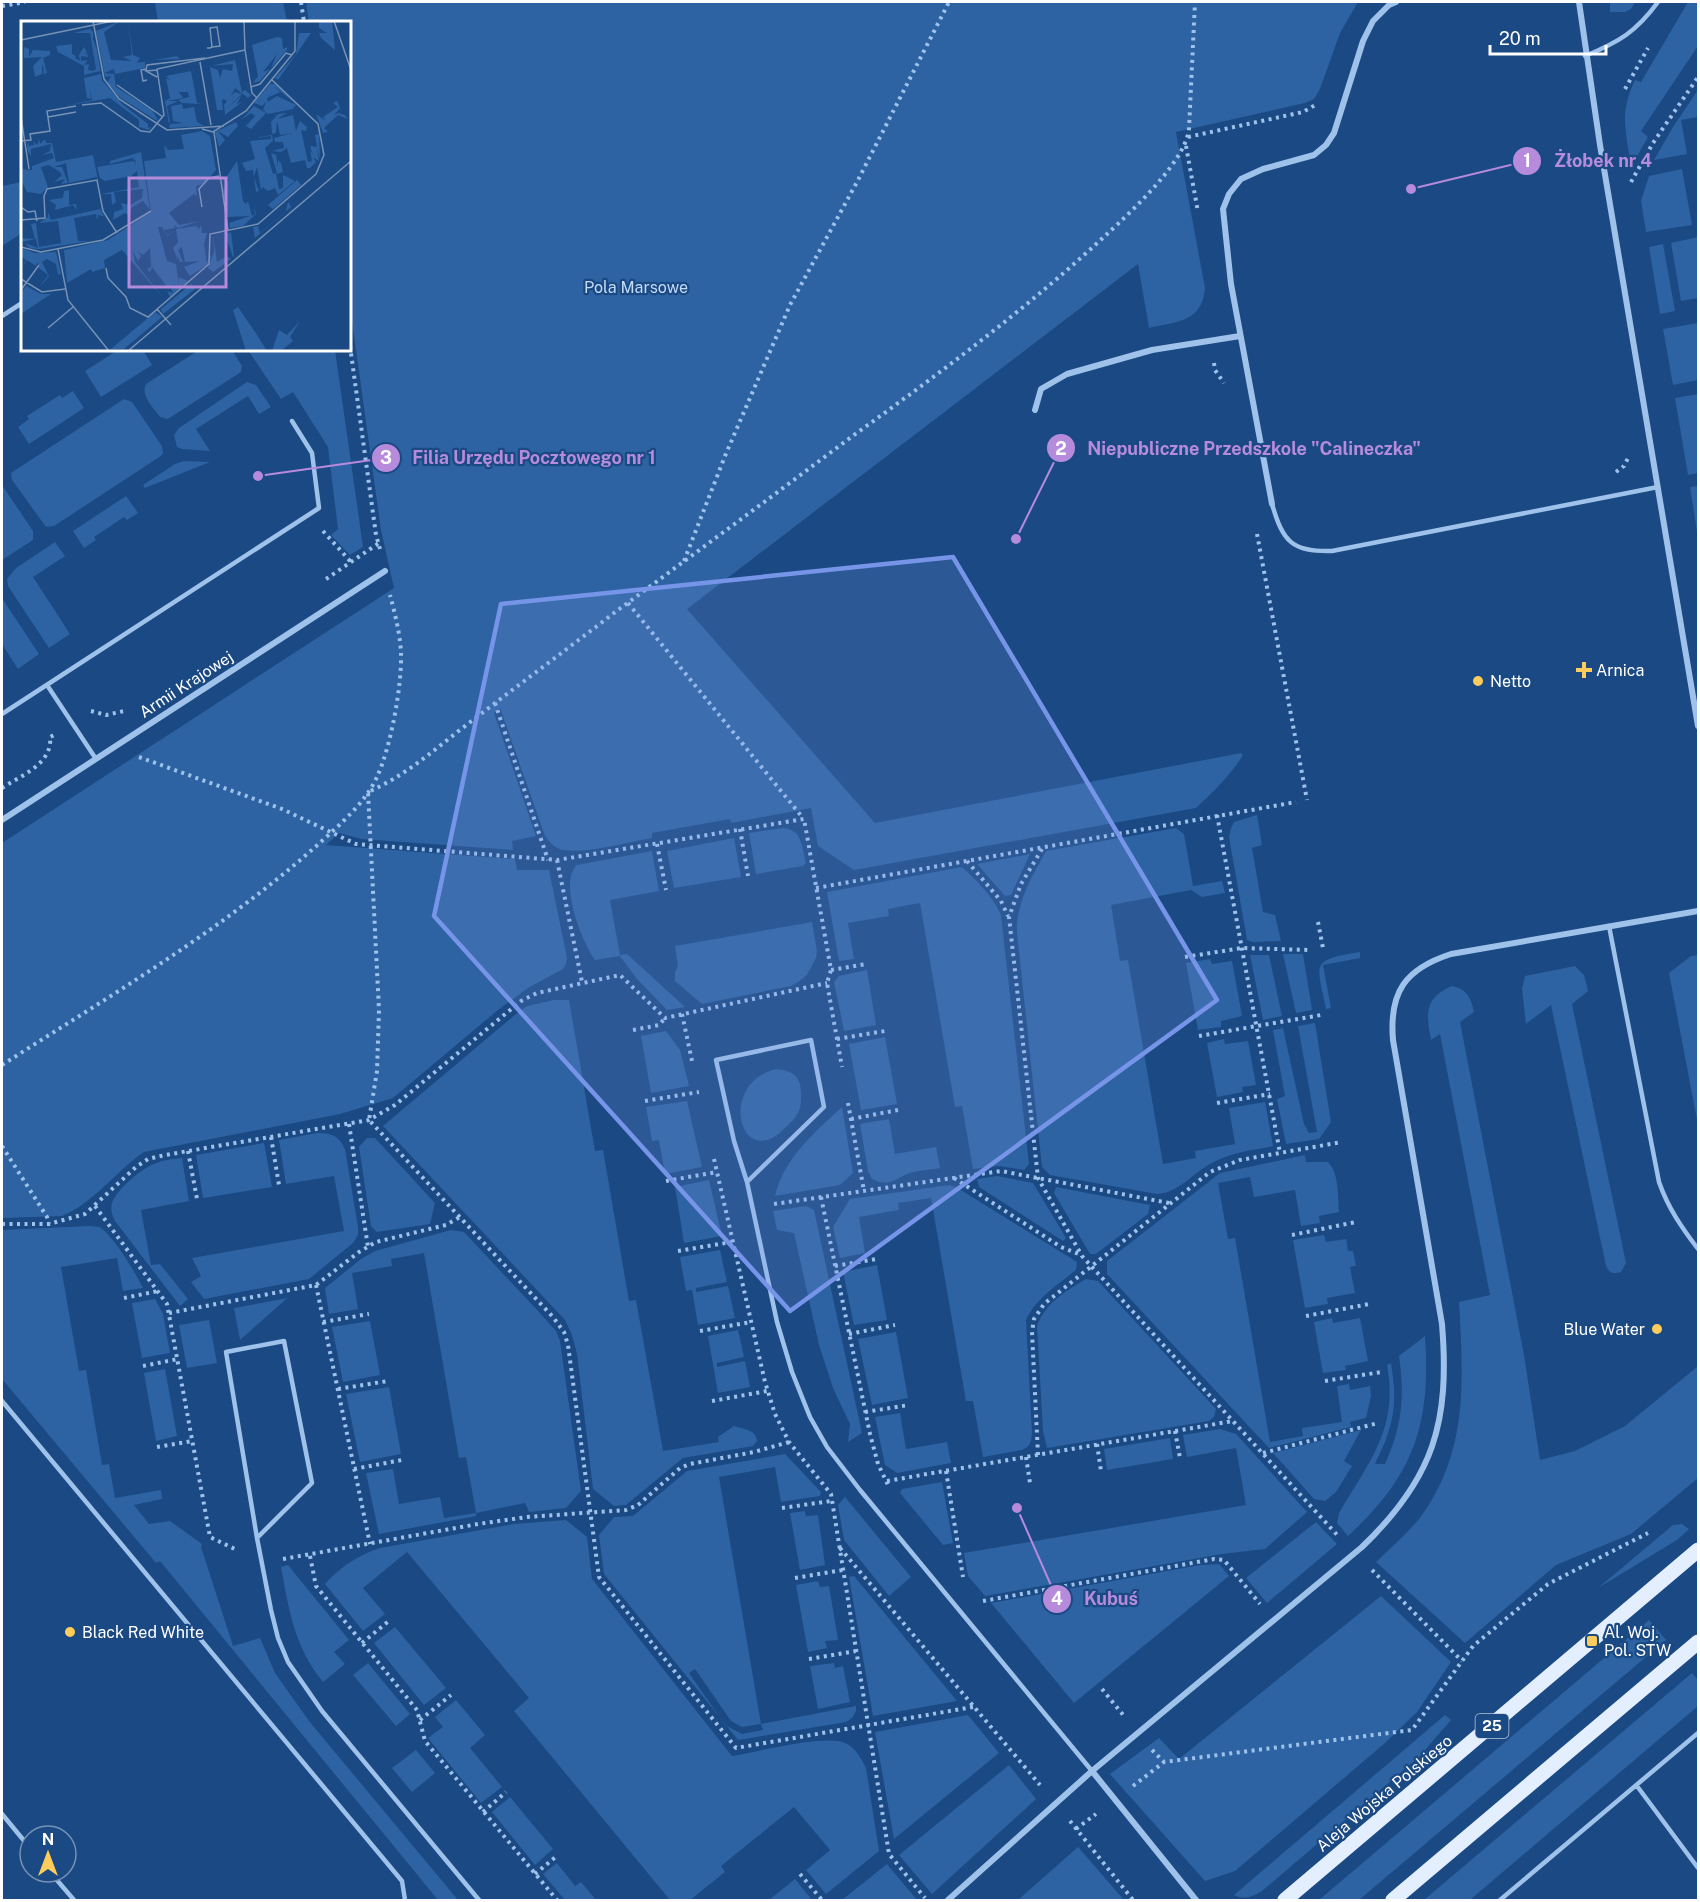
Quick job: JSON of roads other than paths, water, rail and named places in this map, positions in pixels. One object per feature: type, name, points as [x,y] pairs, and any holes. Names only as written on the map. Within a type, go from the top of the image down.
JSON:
[{"type":"main road","name":"Aleja Wojska Polskiego","points":[[1285,1900],[1698,1550]]},
{"type":"main road","points":[[1393,1900],[1698,1642]]},
{"type":"street","points":[[1272,504],[1231,284],[1223,209],[1229,194],[1241,179],[1263,168],[1314,155],[1326,145],[1334,133],[1363,40],[1373,21],[1389,5],[1396,2]]},
{"type":"street","points":[[1579,2],[1585,56],[1698,726]]},
{"type":"street","points":[[1035,410],[1041,389],[1067,374],[1152,350],[1240,336]]},
{"type":"street","name":"Armii Krajowej","points":[[2,820],[385,571]]},
{"type":"street","points":[[948,1900],[1092,1771],[1355,1553],[1386,1524],[1404,1503],[1418,1479],[1433,1443],[1443,1394],[1445,1359],[1442,1324],[1393,1040],[1391,1021],[1394,1002],[1401,986],[1415,970],[1432,960],[1451,954],[1698,911]]},
{"type":"street","points":[[1092,1771],[1196,1900]]},
{"type":"lane","points":[[1585,56],[1615,44],[1642,23],[1658,2]]},
{"type":"lane","points":[[2,316],[21,304]]},
{"type":"lane","points":[[2,714],[319,508],[312,453],[292,421]]},
{"type":"lane","points":[[1272,504],[1279,527],[1290,541],[1301,549],[1312,551],[1332,550],[1658,486]]},
{"type":"lane","points":[[46,685],[96,759]]},
{"type":"lane","points":[[1609,926],[1659,1182],[1665,1201],[1698,1249]]},
{"type":"lane","points":[[747,1182],[824,1107],[811,1040],[716,1060],[734,1141],[747,1182],[777,1322],[792,1372],[810,1417],[827,1447],[1092,1771]]},
{"type":"lane","points":[[257,1538],[312,1483],[284,1341],[226,1352],[257,1538],[278,1638],[288,1662],[322,1711],[479,1900]]},
{"type":"lane","points":[[2,1401],[402,1881],[405,1900]]},
{"type":"lane","points":[[1500,1900],[1698,1733]]},
{"type":"lane","points":[[1636,1786],[1698,1868]]},
{"type":"lane","points":[[2,1814],[18,1833]]},
{"type":"lane","points":[[60,1884],[74,1900]]},
{"type":"place","name":"Żłobek nr 4","points":[[1411,189]]},
{"type":"place","name":"Filia Urzędu Pocztowego nr 1","points":[[258,476]]},
{"type":"place","name":"Niepubliczne Przedszkole \"Calineczka\"","points":[[1016,539]]},
{"type":"place","name":"Arnica","points":[[1584,670]]},
{"type":"place","name":"Netto","points":[[1478,681]]},
{"type":"place","name":"Blue Water","points":[[1657,1329]]},
{"type":"place","name":"Kubuś","points":[[1017,1508]]},
{"type":"place","name":"Black Red White","points":[[70,1632]]},
{"type":"place","name":"Al. Woj. Pol. STW","points":[[1592,1641]]},
{"type":"park label","name":"Pola Marsowe","points":[[636,287]]}]
